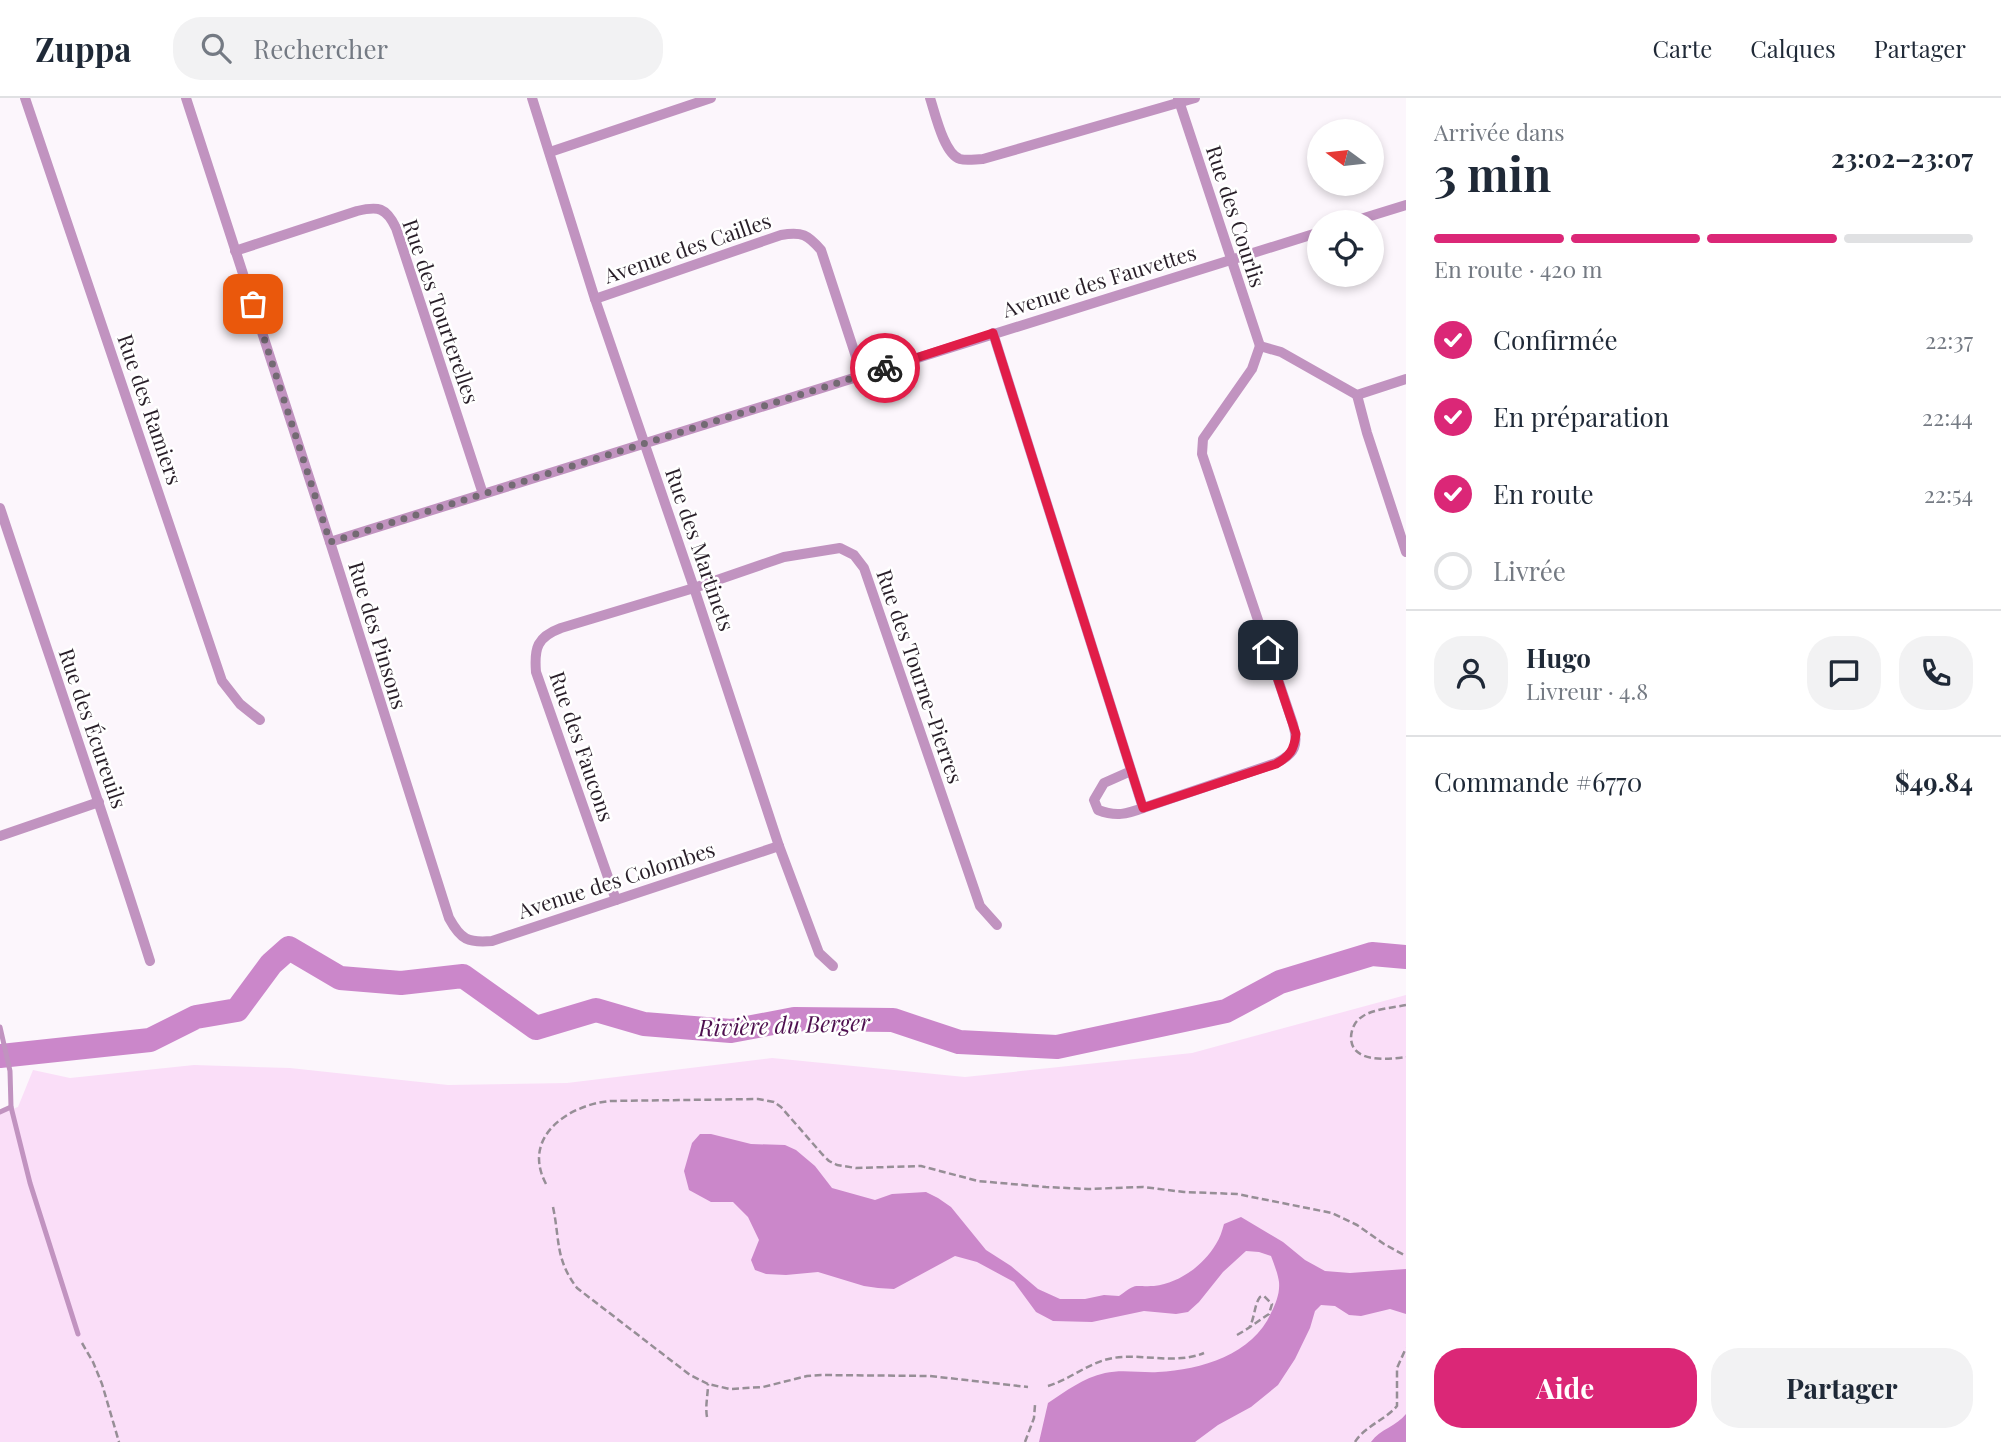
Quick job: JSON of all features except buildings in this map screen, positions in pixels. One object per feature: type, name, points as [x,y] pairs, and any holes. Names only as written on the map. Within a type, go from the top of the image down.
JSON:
[{"type":"street","name":"Rue des Ramiers","points":[[25,98],[222,681],[240,704],[260,720]]},
{"type":"street","name":"Rue des Pinsons","points":[[186,98],[449,918],[456,931],[465,939]]},
{"type":"street","name":"Rue des Martinets","points":[[531,98],[595,299],[779,846],[819,953],[833,966]]},
{"type":"street","points":[[550,152],[711,98]]},
{"type":"street","points":[[930,98],[950,152],[959,159],[971,160],[983,159],[1179,100],[1195,98]]},
{"type":"street","name":"Rue des Courlis","points":[[1179,100],[1260,346]]},
{"type":"street","points":[[1384,212],[1406,205]]},
{"type":"street","name":"Rue des Tourterelles","points":[[236,251],[364,209],[383,210],[396,228],[484,494]]},
{"type":"street","name":"Avenue des Cailles","points":[[595,299],[781,234],[801,233],[812,239],[821,250],[862,375]]},
{"type":"street","name":"Avenue des Fauvettes","points":[[330,542],[1307,236]]},
{"type":"street","points":[[993,333],[1143,808]]},
{"type":"street","points":[[1131,771],[1104,783],[1094,800],[1098,810],[1124,815],[1276,764],[1289,757],[1295,746],[1293,724],[1202,454],[1203,439],[1252,369],[1260,346],[1281,352],[1357,395],[1406,552]]},
{"type":"street","points":[[1357,395],[1406,379]]},
{"type":"street","name":"Rue des Écureuils","points":[[0,508],[150,961]]},
{"type":"street","name":"Rue des Tourne-Pierres","points":[[694,588],[784,557],[840,548],[853,555],[864,568],[980,906],[997,925]]},
{"type":"street","name":"Rue des Faucons","points":[[616,900],[536,672],[534,656],[539,642],[550,632],[694,588]]},
{"type":"street","points":[[0,836],[99,803]]},
{"type":"street","name":"Avenue des Colombes","points":[[465,939],[476,942],[492,941],[779,846]]},
{"type":"lane","points":[[0,1027],[10,1071],[11,1107],[30,1183],[78,1334]]},
{"type":"lane","points":[[0,1112],[11,1107]]},
{"type":"path","points":[[1406,1005],[1366,1014],[1353,1028],[1351,1039],[1355,1049],[1364,1056],[1406,1057]]},
{"type":"path","points":[[546,1184],[538,1164],[543,1140],[561,1119],[583,1106],[610,1101],[758,1099],[774,1102],[781,1107],[822,1154],[837,1165],[856,1168],[921,1166],[978,1181],[1046,1187],[1143,1187],[1237,1194],[1332,1213],[1357,1225],[1406,1256]]},
{"type":"path","points":[[553,1207],[560,1254],[566,1274],[577,1288],[690,1375],[708,1384],[730,1389],[747,1389],[764,1388],[807,1376],[911,1375],[954,1377],[1028,1387]]},
{"type":"path","points":[[1237,1335],[1249,1328],[1269,1314],[1272,1304],[1264,1296],[1257,1300],[1249,1328]]},
{"type":"path","points":[[78,1334],[102,1384],[119,1442]]},
{"type":"path","points":[[1355,1442],[1364,1431],[1389,1415],[1397,1406],[1397,1368],[1406,1348]]},
{"type":"path","points":[[1048,1385],[1112,1358],[1183,1357],[1204,1353]]},
{"type":"path","points":[[707,1417],[705,1408],[708,1384]]},
{"type":"path","points":[[1025,1442],[1034,1418],[1035,1405]]},
{"type":"shaded area","points":[[1406,995],[1406,1442],[0,1442],[0,1113],[18,1107],[33,1070],[70,1078],[194,1065],[290,1068],[448,1085],[567,1083],[772,1058],[965,1077],[1192,1053]]},
{"type":"shaded area","points":[[700,1134],[711,1134],[751,1144],[785,1145],[796,1150],[815,1166],[832,1188],[875,1200],[892,1194],[926,1192],[951,1207],[986,1250],[1011,1266],[1038,1289],[1060,1299],[1119,1296],[1135,1286],[1154,1286],[1181,1277],[1211,1252],[1224,1224],[1241,1217],[1325,1271],[1350,1273],[1406,1269],[1406,1314],[1390,1309],[1361,1316],[1349,1315],[1335,1306],[1321,1305],[1315,1311],[1295,1359],[1278,1385],[1251,1407],[1218,1425],[1195,1442],[1039,1442],[1048,1403],[1082,1382],[1111,1372],[1158,1372],[1191,1368],[1224,1357],[1252,1339],[1263,1327],[1278,1294],[1278,1279],[1271,1256],[1246,1251],[1223,1272],[1188,1312],[1176,1314],[1144,1311],[1092,1322],[1053,1321],[1036,1312],[1014,1282],[977,1262],[955,1256],[894,1289],[864,1286],[818,1272],[766,1274],[755,1270],[751,1260],[759,1240],[748,1217],[733,1202],[711,1202],[689,1190],[684,1171],[692,1143]]},
{"type":"shaded area","points":[[1406,1414],[1406,1442],[1371,1442],[1398,1422]]},
{"type":"waterway","name":"Rivière du Berger","points":[[0,1056],[150,1040],[196,1017],[237,1010],[271,964],[289,948],[340,978],[401,983],[463,976],[536,1028],[596,1010],[644,1024],[731,1031],[794,1019],[893,1020],[959,1042],[1057,1047],[1226,1011],[1280,982],[1372,954],[1406,957]]},
{"type":"way so far","points":[[253,304],[330,542],[885,368]]},
{"type":"route","points":[[885,368],[993,333],[1143,808],[1276,764],[1289,757],[1295,746],[1296,734],[1268,650]]}]
